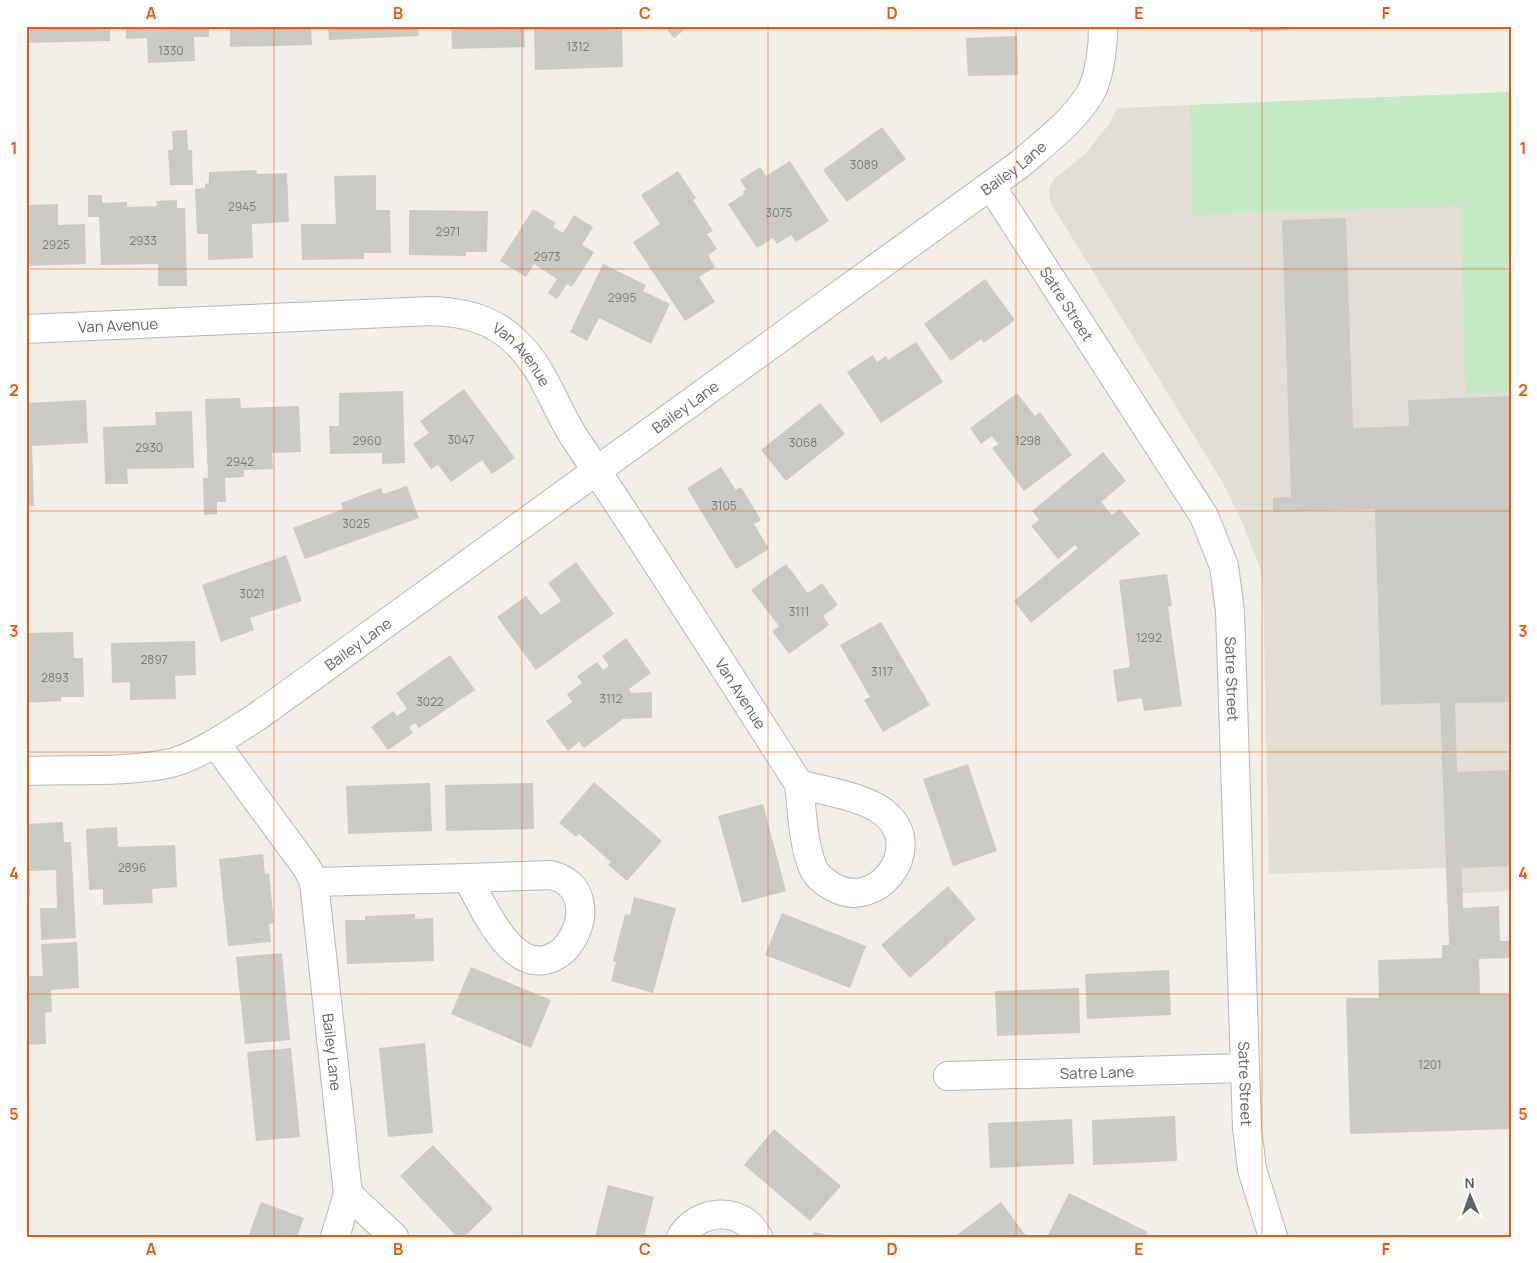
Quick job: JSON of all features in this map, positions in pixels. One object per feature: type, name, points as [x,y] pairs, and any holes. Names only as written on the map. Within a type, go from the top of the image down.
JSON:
[{"type":"street","name":"Bailey Lane","points":[[26,771],[140,767],[164,764],[215,743],[258,716],[598,472],[1020,164],[1057,131],[1082,104],[1093,88],[1100,59],[1103,28]]},
{"type":"street","name":"Satre Street","points":[[991,186],[1204,516],[1224,566],[1230,611],[1233,658],[1248,1147],[1258,1191],[1273,1237]]},
{"type":"street","name":"Van Avenue","points":[[26,329],[431,311],[466,314],[484,320],[502,330],[529,356],[571,432],[799,784]]},
{"type":"street","name":"Bailey Lane","points":[[215,743],[307,868],[314,882],[348,1194]]},
{"type":"street","points":[[314,882],[467,878]]},
{"type":"street","name":"Satre Lane","points":[[948,1076],[1245,1068]]},
{"type":"street","points":[[335,1237],[348,1194],[394,1237]]},
{"type":"street","points":[[681,1237],[691,1224],[704,1216],[718,1213],[733,1215],[746,1222],[758,1237]]},
{"type":"shaded area","points":[[1511,92],[1511,891],[1447,894],[1446,868],[1269,874],[1263,585],[1260,568],[1243,524],[1223,483],[1050,202],[1049,188],[1055,178],[1086,153],[1110,123],[1117,108]]},
{"type":"green space","points":[[1511,92],[1511,392],[1466,393],[1460,206],[1193,215],[1190,105]]},
{"type":"building","points":[[26,26],[110,26],[110,41],[26,43]]},
{"type":"building","points":[[126,26],[209,26],[209,37],[194,37],[195,61],[148,63],[147,38],[126,39]]},
{"type":"building","points":[[230,26],[311,26],[312,45],[230,47]]},
{"type":"building","points":[[328,26],[418,26],[419,36],[329,40]]},
{"type":"building","points":[[451,26],[524,26],[525,47],[452,49]]},
{"type":"building","points":[[534,26],[622,26],[623,67],[535,70]]},
{"type":"building","points":[[664,26],[689,26],[674,38]]},
{"type":"building","points":[[1250,26],[1288,26],[1289,30],[1250,32]]},
{"type":"building","points":[[1017,36],[1018,75],[968,76],[966,38]]},
{"type":"building","points":[[882,127],[906,159],[847,202],[823,170]]},
{"type":"building","points":[[187,130],[188,150],[192,150],[193,185],[170,185],[168,150],[173,150],[172,131]]},
{"type":"building","points":[[790,161],[829,221],[796,242],[791,235],[777,244],[773,238],[757,248],[728,204],[744,194],[743,192],[746,189],[740,180],[760,167],[766,176]]},
{"type":"building","points":[[256,170],[257,174],[287,173],[289,222],[252,224],[253,258],[208,260],[208,234],[197,234],[195,189],[205,188],[205,184],[209,183],[209,172]]},
{"type":"building","points":[[678,171],[696,198],[693,200],[713,231],[707,234],[717,249],[708,255],[715,267],[699,277],[715,302],[685,321],[633,242],[660,224],[641,195]]},
{"type":"building","points":[[376,175],[376,210],[390,210],[391,253],[364,253],[364,259],[302,260],[301,224],[336,224],[334,176]]},
{"type":"building","points":[[88,195],[102,195],[102,203],[127,202],[127,207],[157,206],[156,201],[177,200],[177,208],[185,208],[187,286],[158,286],[158,264],[101,265],[99,217],[88,217]]},
{"type":"building","points":[[58,204],[58,225],[85,224],[86,264],[26,266],[26,205]]},
{"type":"building","points":[[533,209],[556,223],[553,227],[563,233],[574,215],[593,227],[582,245],[594,252],[572,287],[567,284],[557,299],[548,293],[557,279],[534,264],[526,277],[500,261]]},
{"type":"building","points":[[409,210],[488,211],[487,252],[466,252],[466,256],[409,255]]},
{"type":"building","points":[[1346,218],[1353,428],[1409,426],[1408,400],[1511,396],[1511,702],[1455,703],[1457,772],[1511,770],[1511,866],[1462,868],[1463,908],[1499,906],[1500,941],[1511,941],[1511,958],[1479,959],[1480,994],[1511,994],[1511,1129],[1350,1134],[1346,998],[1379,998],[1378,960],[1442,958],[1442,945],[1449,945],[1440,703],[1381,705],[1375,509],[1273,512],[1273,498],[1291,497],[1282,220]]},
{"type":"building","points":[[603,264],[646,285],[643,291],[670,304],[651,344],[599,318],[587,341],[570,332]]},
{"type":"building","points":[[985,279],[1015,320],[984,343],[981,339],[951,361],[924,324]]},
{"type":"building","points":[[916,342],[943,382],[881,423],[847,372],[873,355],[877,362],[886,356],[888,360]]},
{"type":"building","points":[[464,389],[515,458],[492,474],[482,460],[451,482],[438,465],[431,469],[413,444],[429,433],[420,421]]},
{"type":"building","points":[[403,391],[405,463],[382,464],[382,453],[330,454],[329,426],[339,426],[339,393]]},
{"type":"building","points":[[1017,393],[1035,416],[1040,412],[1072,455],[1024,491],[992,448],[998,444],[992,436],[981,444],[970,428]]},
{"type":"building","points":[[240,398],[241,408],[299,406],[301,452],[272,453],[273,469],[244,470],[244,477],[225,478],[226,502],[217,502],[217,514],[204,515],[203,478],[208,478],[205,399]]},
{"type":"building","points":[[86,400],[88,443],[32,446],[34,506],[26,506],[26,403]]},
{"type":"building","points":[[820,403],[845,434],[786,481],[761,450]]},
{"type":"building","points":[[192,411],[194,468],[127,469],[128,484],[105,484],[103,427],[156,425],[155,412]]},
{"type":"building","points":[[1103,452],[1126,481],[1101,502],[1112,515],[1120,509],[1140,534],[1031,623],[1014,601],[1078,548],[1075,545],[1058,559],[1031,526],[1039,520],[1032,511]]},
{"type":"building","points":[[721,467],[736,490],[741,487],[761,520],[754,524],[769,549],[736,569],[687,488]]},
{"type":"building","points":[[407,486],[419,518],[305,559],[293,528],[343,509],[341,503],[381,488],[383,494]]},
{"type":"building","points":[[286,555],[302,601],[250,618],[254,630],[221,642],[202,585]]},
{"type":"building","points":[[576,562],[614,614],[536,670],[497,617],[526,596],[541,615],[561,601],[548,583]]},
{"type":"building","points":[[786,564],[808,593],[822,583],[838,605],[823,616],[829,625],[789,654],[772,631],[779,626],[751,590]]},
{"type":"building","points":[[1167,574],[1172,606],[1168,607],[1182,706],[1144,711],[1142,698],[1117,702],[1113,670],[1130,667],[1119,580]]},
{"type":"building","points":[[881,622],[930,705],[883,732],[864,700],[870,697],[840,645]]},
{"type":"building","points":[[73,632],[74,658],[83,658],[84,697],[61,697],[61,701],[26,703],[26,633]]},
{"type":"building","points":[[626,638],[651,673],[629,689],[631,693],[652,692],[652,718],[623,719],[584,748],[579,742],[568,751],[546,721],[572,702],[567,694],[582,683],[577,676],[597,662],[603,670],[609,666],[602,656]]},
{"type":"building","points":[[195,641],[196,675],[175,676],[176,699],[130,700],[130,682],[112,683],[111,643]]},
{"type":"building","points":[[450,655],[475,690],[419,728],[415,723],[409,727],[413,733],[388,750],[371,727],[393,711],[397,716],[407,709],[396,693]]},
{"type":"building","points":[[968,764],[997,851],[953,866],[923,779]]},
{"type":"building","points":[[594,782],[662,841],[627,881],[608,865],[611,862],[579,834],[576,837],[559,823]]},
{"type":"building","points":[[430,783],[432,831],[348,834],[346,786]]},
{"type":"building","points":[[533,783],[534,829],[446,831],[445,785]]},
{"type":"building","points":[[763,804],[786,891],[742,903],[718,816]]},
{"type":"building","points":[[63,822],[64,842],[71,842],[76,938],[41,940],[40,908],[57,908],[56,870],[29,871],[30,897],[26,897],[26,824]]},
{"type":"building","points":[[117,827],[118,847],[175,845],[177,887],[152,889],[153,903],[103,905],[103,889],[89,890],[86,829]]},
{"type":"building","points":[[263,854],[265,874],[269,873],[274,923],[269,924],[271,942],[228,946],[219,859]]},
{"type":"building","points":[[948,886],[976,919],[910,978],[881,945]]},
{"type":"building","points":[[634,897],[676,908],[653,993],[611,981],[616,962],[613,961],[625,914],[630,915]]},
{"type":"building","points":[[782,913],[866,946],[850,988],[765,955]]},
{"type":"building","points":[[415,914],[415,919],[433,918],[434,961],[347,964],[345,920],[365,920],[365,916]]},
{"type":"building","points":[[77,942],[79,988],[51,990],[52,1012],[45,1013],[46,1044],[26,1045],[26,976],[43,976],[41,944]]},
{"type":"building","points":[[282,953],[290,1040],[245,1044],[236,957]]},
{"type":"building","points":[[471,967],[551,1000],[531,1048],[451,1014]]},
{"type":"building","points":[[1169,970],[1171,1015],[1087,1019],[1085,974]]},
{"type":"building","points":[[1079,988],[1080,1033],[997,1036],[995,991]]},
{"type":"building","points":[[425,1043],[433,1133],[388,1137],[379,1048]]},
{"type":"building","points":[[291,1048],[300,1137],[256,1141],[247,1052]]},
{"type":"building","points":[[1175,1116],[1177,1161],[1093,1165],[1092,1120]]},
{"type":"building","points":[[1072,1119],[1074,1164],[990,1168],[988,1123]]},
{"type":"building","points":[[774,1129],[841,1186],[810,1221],[744,1165]]},
{"type":"building","points":[[433,1145],[493,1209],[464,1237],[457,1237],[400,1176]]},
{"type":"building","points":[[608,1185],[654,1197],[644,1237],[595,1237]]},
{"type":"building","points":[[1069,1193],[1148,1232],[1145,1237],[1048,1235]]},
{"type":"building","points":[[261,1202],[304,1218],[297,1237],[248,1237]]},
{"type":"building","points":[[1001,1202],[1027,1237],[954,1237]]},
{"type":"building","points":[[814,1232],[831,1236],[831,1237],[813,1237]]}]
